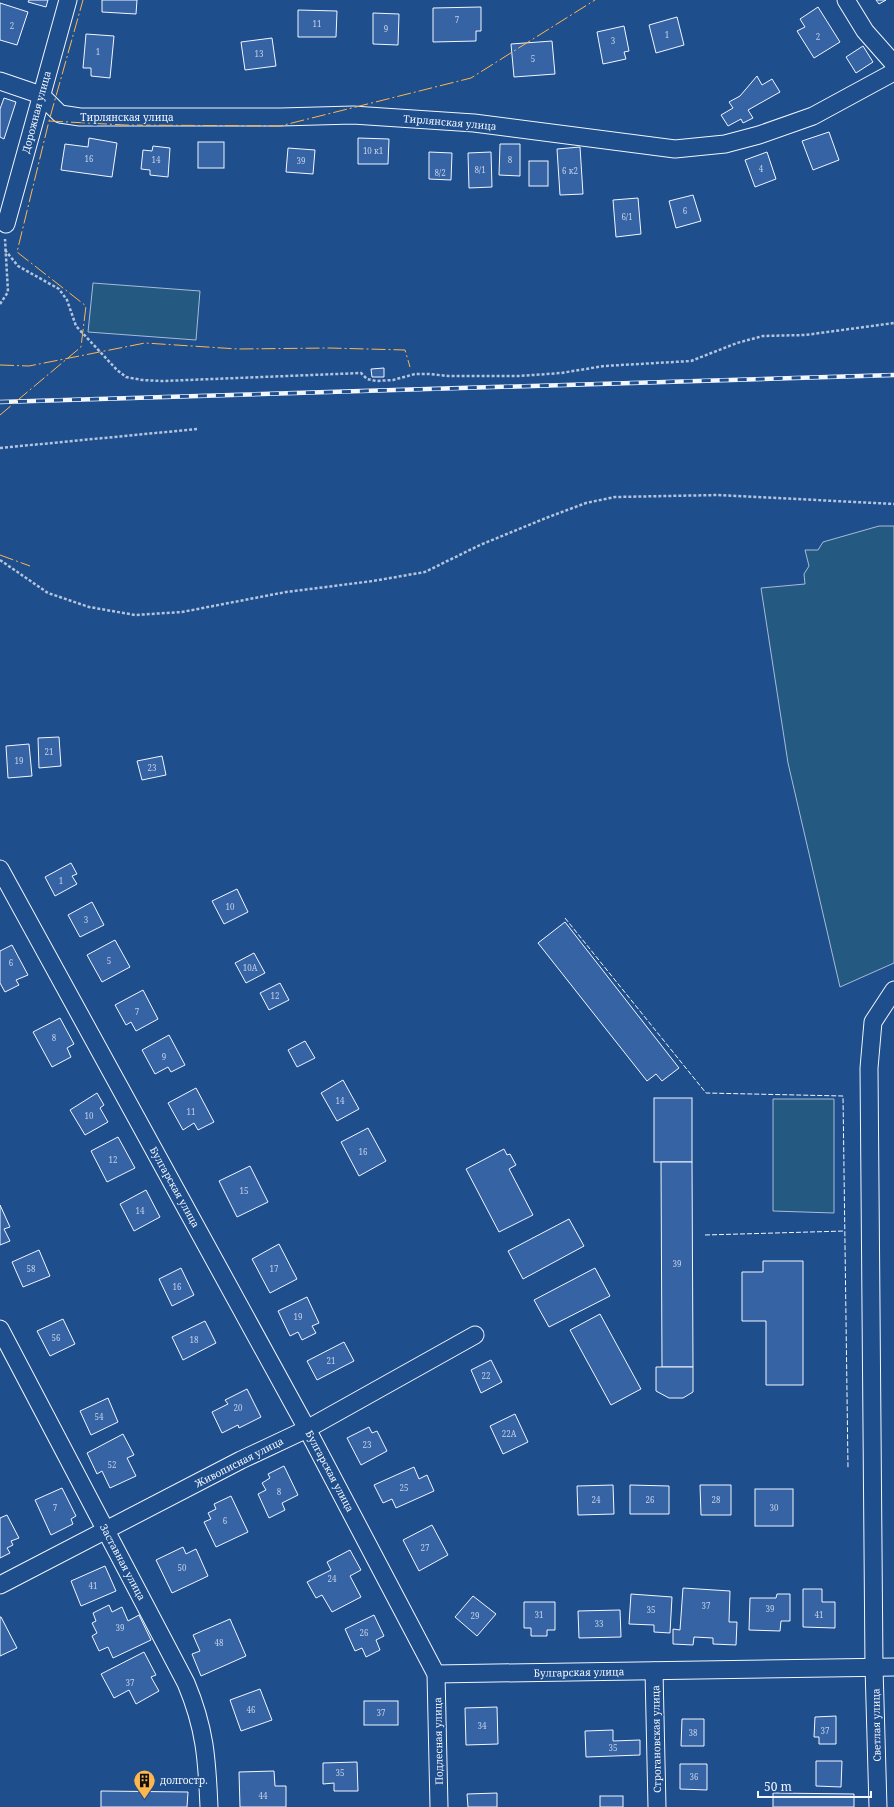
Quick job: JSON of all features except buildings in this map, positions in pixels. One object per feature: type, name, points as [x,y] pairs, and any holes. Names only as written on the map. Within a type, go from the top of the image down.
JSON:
[{"type":"street","name":"Дорожная улица","points":[[6,224],[68,0]]},
{"type":"street","points":[[846,0],[865,31],[894,64]]},
{"type":"street","name":"Тирлянская улица","points":[[0,81],[41,95],[60,114],[80,117],[281,117],[353,115],[474,123],[675,149],[725,144],[813,116],[894,72]]},
{"type":"street","name":"Булгарская улица","points":[[0,869],[307,1429],[436,1674],[894,1667]]},
{"type":"street","name":"Светлая улица","points":[[878,1807],[874,1667],[869,1068],[873,1022],[894,990]]},
{"type":"street","name":"Заставная улица","points":[[0,1329],[186,1683],[196,1707],[204,1735],[209,1807]]},
{"type":"street","name":"Живописная улица","points":[[0,1585],[242,1460],[307,1429],[475,1335]]},
{"type":"street","name":"Строгановская улица","points":[[654,1671],[657,1807]]},
{"type":"street","name":"Подлесная улица","points":[[436,1674],[439,1807]]},
{"type":"path","points":[[0,304],[8,292],[8,279],[4,250],[6,224]]},
{"type":"path","points":[[4,250],[18,266],[59,289],[67,300],[76,326],[111,365],[126,377],[142,380],[163,381],[361,373],[367,380],[376,381],[393,380],[415,374],[448,376],[519,376],[561,373],[604,366],[691,361],[738,343],[763,336],[805,335],[831,330],[894,324]]},
{"type":"path","points":[[0,448],[197,429]]},
{"type":"path","points":[[0,560],[48,593],[89,607],[143,615],[182,612],[286,592],[373,581],[425,572],[480,545],[546,518],[586,503],[615,497],[718,495],[894,504]]},
{"type":"shaded area","points":[[93,283],[200,291],[196,340],[88,332]]},
{"type":"shaded area","points":[[879,526],[894,526],[894,963],[840,987],[788,763],[761,588],[805,584],[804,574],[809,566],[805,550],[818,550],[823,542]]},
{"type":"shaded area","points":[[773,1099],[834,1099],[834,1213],[773,1211]]},
{"type":"railway","points":[[0,402],[894,375]]},
{"type":"fence","points":[[565,918],[706,1093],[843,1096],[848,1468]]},
{"type":"fence","points":[[705,1235],[845,1231]]},
{"type":"power","points":[[0,415],[81,347],[86,306],[17,252],[49,121],[83,0]]},
{"type":"power","points":[[49,121],[125,125],[280,126],[471,78],[595,0]]},
{"type":"power","points":[[0,365],[29,366],[145,343],[238,349],[329,348],[405,350],[410,367]]},
{"type":"power","points":[[0,555],[30,566]]},
{"type":"place","name":"долгостр.","points":[[144,1800]]}]
